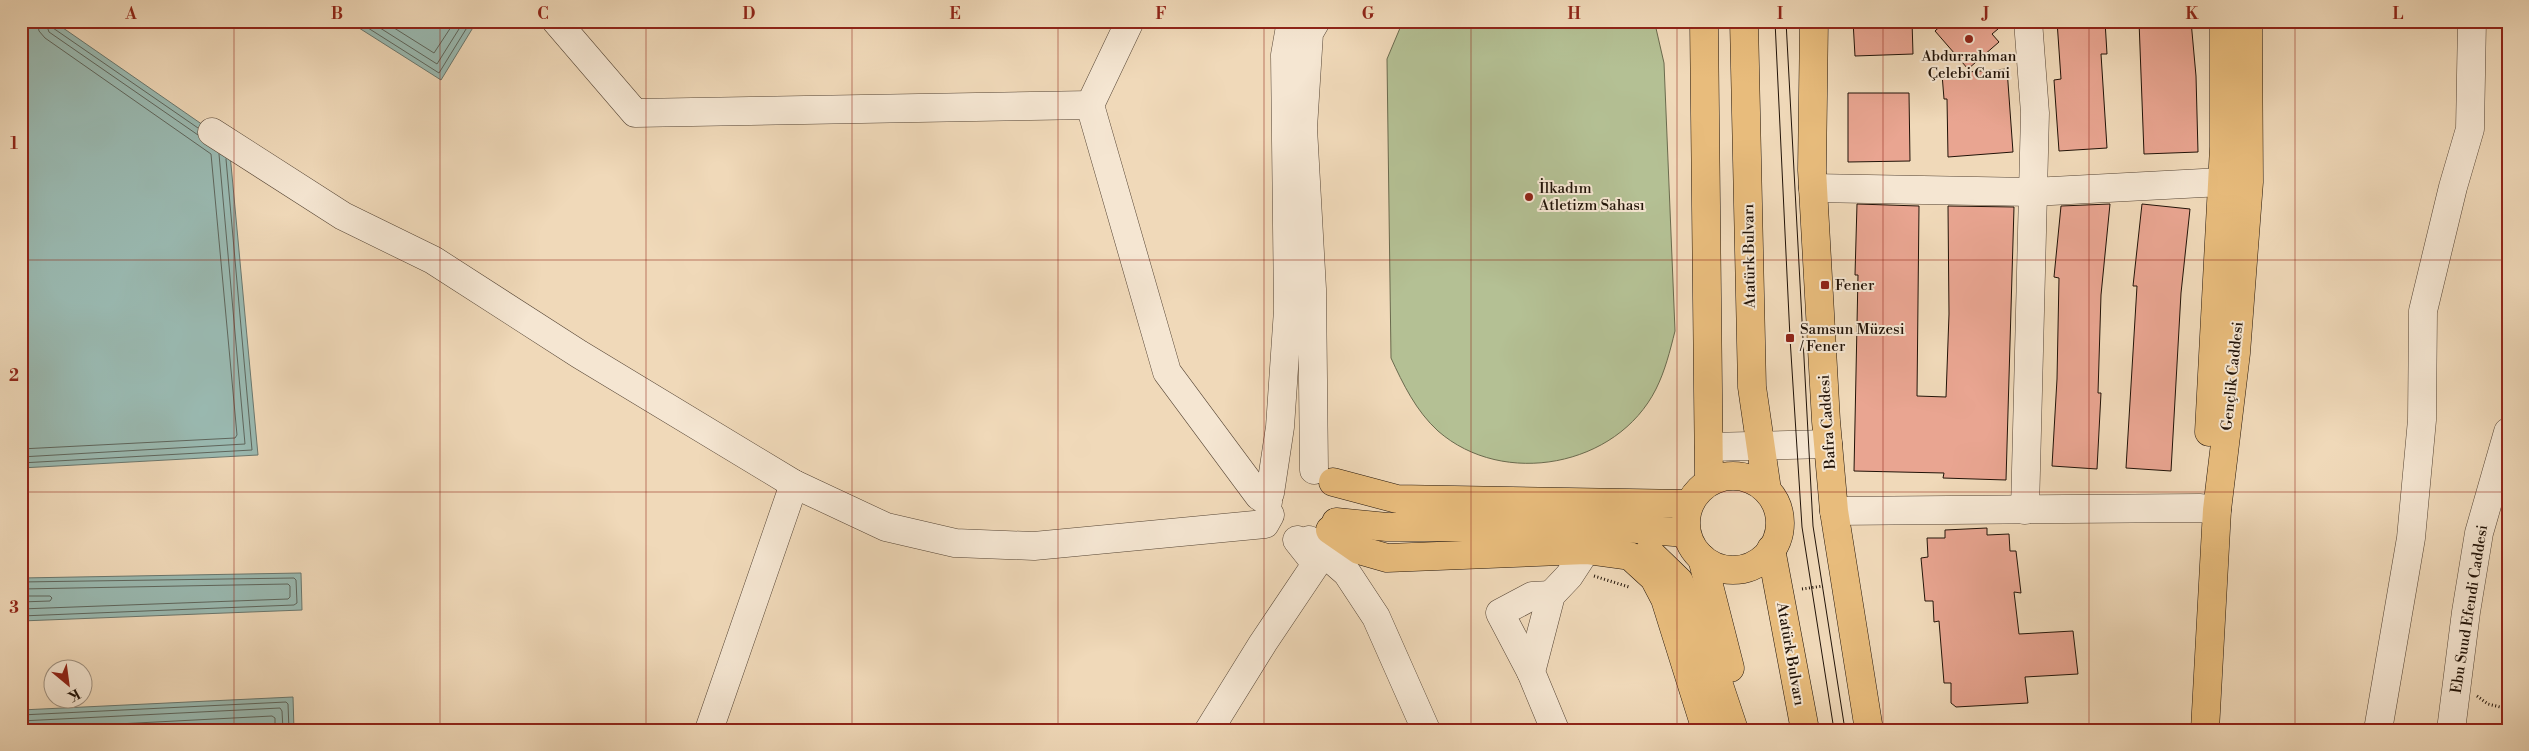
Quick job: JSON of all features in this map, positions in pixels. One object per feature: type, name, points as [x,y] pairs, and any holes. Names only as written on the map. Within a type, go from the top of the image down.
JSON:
[{"type":"main road","points":[[1704,21],[1709,481]]},
{"type":"main road","name":"Atatürk Bulvarı","points":[[1744,21],[1752,387],[1768,490],[1776,504],[1780,519],[1778,535],[1771,550],[1805,730]]},
{"type":"main road","name":"Bafra Caddesi","points":[[1814,21],[1813,188],[1828,444],[1834,511],[1869,730]]},
{"type":"main road","name":"Gençlik Caddesi","points":[[2204,730],[2210,421],[2222,182],[2224,21]]},
{"type":"main road","name":"Gençlik Caddesi","points":[[2190,730],[2208,509],[2236,353],[2249,182],[2248,21]]},
{"type":"main road","points":[[1324,476],[1397,498],[1689,504]]},
{"type":"main road","points":[[1768,490],[1755,481],[1740,476],[1725,476],[1709,481],[1698,491],[1689,504],[1685,518],[1686,533],[1692,547],[1702,558],[1715,566],[1731,570],[1746,568],[1760,561],[1771,550]]},
{"type":"main road","points":[[1318,533],[1387,528],[1613,527],[1686,533]]},
{"type":"main road","points":[[1613,527],[1648,552],[1679,581],[1710,658],[1734,730]]},
{"type":"main road","points":[[1318,533],[1359,550],[1387,558],[1579,560],[1630,556],[1654,578],[1665,599],[1706,730]]},
{"type":"main road","points":[[1702,558],[1745,730]]},
{"type":"street","points":[[556,21],[635,113],[1090,105]]},
{"type":"street","points":[[1130,21],[1090,105],[1167,372],[1259,496],[1269,503]]},
{"type":"street","points":[[1291,21],[1285,56],[1288,310],[1280,427],[1269,503],[1276,526],[1285,535],[1318,533]]},
{"type":"street","points":[[1209,730],[1316,564],[1318,533],[1340,501],[1324,476],[1303,128],[1309,33],[1316,21]]},
{"type":"street","points":[[2025,510],[2035,113],[2028,21]]},
{"type":"street","points":[[2378,730],[2411,538],[2422,420],[2424,311],[2453,187],[2470,129],[2472,21]]},
{"type":"street","points":[[212,132],[343,216],[433,260],[579,354],[794,484],[886,527],[955,543],[1034,546],[1264,524],[1275,483],[1293,470],[1324,476]]},
{"type":"street","points":[[1813,188],[2032,192],[2222,182]]},
{"type":"street","name":"Ebu Suud Efendi Caddesi","points":[[2451,730],[2479,533],[2508,432]]},
{"type":"street","points":[[1709,447],[1828,444]]},
{"type":"street","points":[[709,730],[794,484]]},
{"type":"street","points":[[1834,511],[2208,509]]},
{"type":"street","points":[[1318,533],[1376,618],[1426,730]]},
{"type":"street","points":[[1531,672],[1551,595],[1579,560]]},
{"type":"street","points":[[1551,595],[1532,596],[1500,613],[1531,672],[1555,730]]},
{"type":"path","points":[[1579,560],[1634,589]]},
{"type":"path","points":[[1779,592],[1846,583]]},
{"type":"path","points":[[2457,680],[2488,704],[2508,709]]},
{"type":"green space","name":"İlkadım Atletizm Sahası","points":[[1403,21],[1653,21],[1655,24],[1664,63],[1675,331],[1667,361],[1656,389],[1638,416],[1615,436],[1587,452],[1557,461],[1525,463],[1494,459],[1464,449],[1438,431],[1423,415],[1405,387],[1391,358],[1387,59]]},
{"type":"water","points":[[21,21],[53,21],[229,143],[258,455],[21,468]]},
{"type":"water","points":[[348,21],[477,21],[441,80]]},
{"type":"water","points":[[301,573],[302,610],[21,621],[21,578]]},
{"type":"water","points":[[293,697],[294,730],[21,730],[21,710]]},
{"type":"building","points":[[1853,21],[1912,21],[1913,54],[1855,56]]},
{"type":"building","name":"Abdurrahman Çelebi Cami","points":[[1946,21],[1991,21],[1998,29],[1992,34],[1999,42],[1968,69],[1935,31]]},
{"type":"building","points":[[2057,21],[2105,21],[2107,54],[2101,54],[2107,148],[2059,151],[2054,80],[2061,79]]},
{"type":"building","points":[[2139,21],[2191,21],[2196,76],[2198,152],[2144,154]]},
{"type":"building","points":[[2007,69],[2013,152],[1948,157],[1947,99],[1944,99],[1942,74]]},
{"type":"building","points":[[1848,93],[1909,93],[1910,161],[1848,162]]},
{"type":"building","points":[[1857,204],[1919,206],[1917,396],[1946,397],[1949,314],[1948,206],[2014,207],[2006,480],[1943,478],[1944,473],[1854,471],[1858,275],[1855,275]]},
{"type":"building","points":[[2110,204],[2101,295],[2098,393],[2101,393],[2097,469],[2052,466],[2057,379],[2059,278],[2054,277],[2061,206]]},
{"type":"building","points":[[2142,204],[2190,209],[2181,293],[2171,471],[2126,468],[2137,286],[2133,286]]},
{"type":"building","points":[[1987,528],[1987,535],[2009,534],[2010,551],[2016,551],[2021,593],[2014,592],[2019,634],[2073,631],[2078,674],[2025,677],[2028,703],[1956,707],[1951,703],[1951,683],[1944,683],[1939,621],[1934,622],[1933,601],[1925,601],[1921,558],[1928,557],[1927,538],[1945,538],[1945,530]]},
{"type":"tram line","points":[[1775,21],[1790,338],[1802,527],[1834,730]]},
{"type":"tram line","points":[[1786,21],[1813,526],[1845,730]]},
{"type":"place","name":"Abdurrahman Çelebi Cami","points":[[1969,39]]},
{"type":"place","name":"İlkadım Atletizm Sahası","points":[[1529,197]]},
{"type":"place","name":"Fener","points":[[1825,285]]},
{"type":"place","name":"Samsun Müzesi / Fener","points":[[1790,338]]}]
